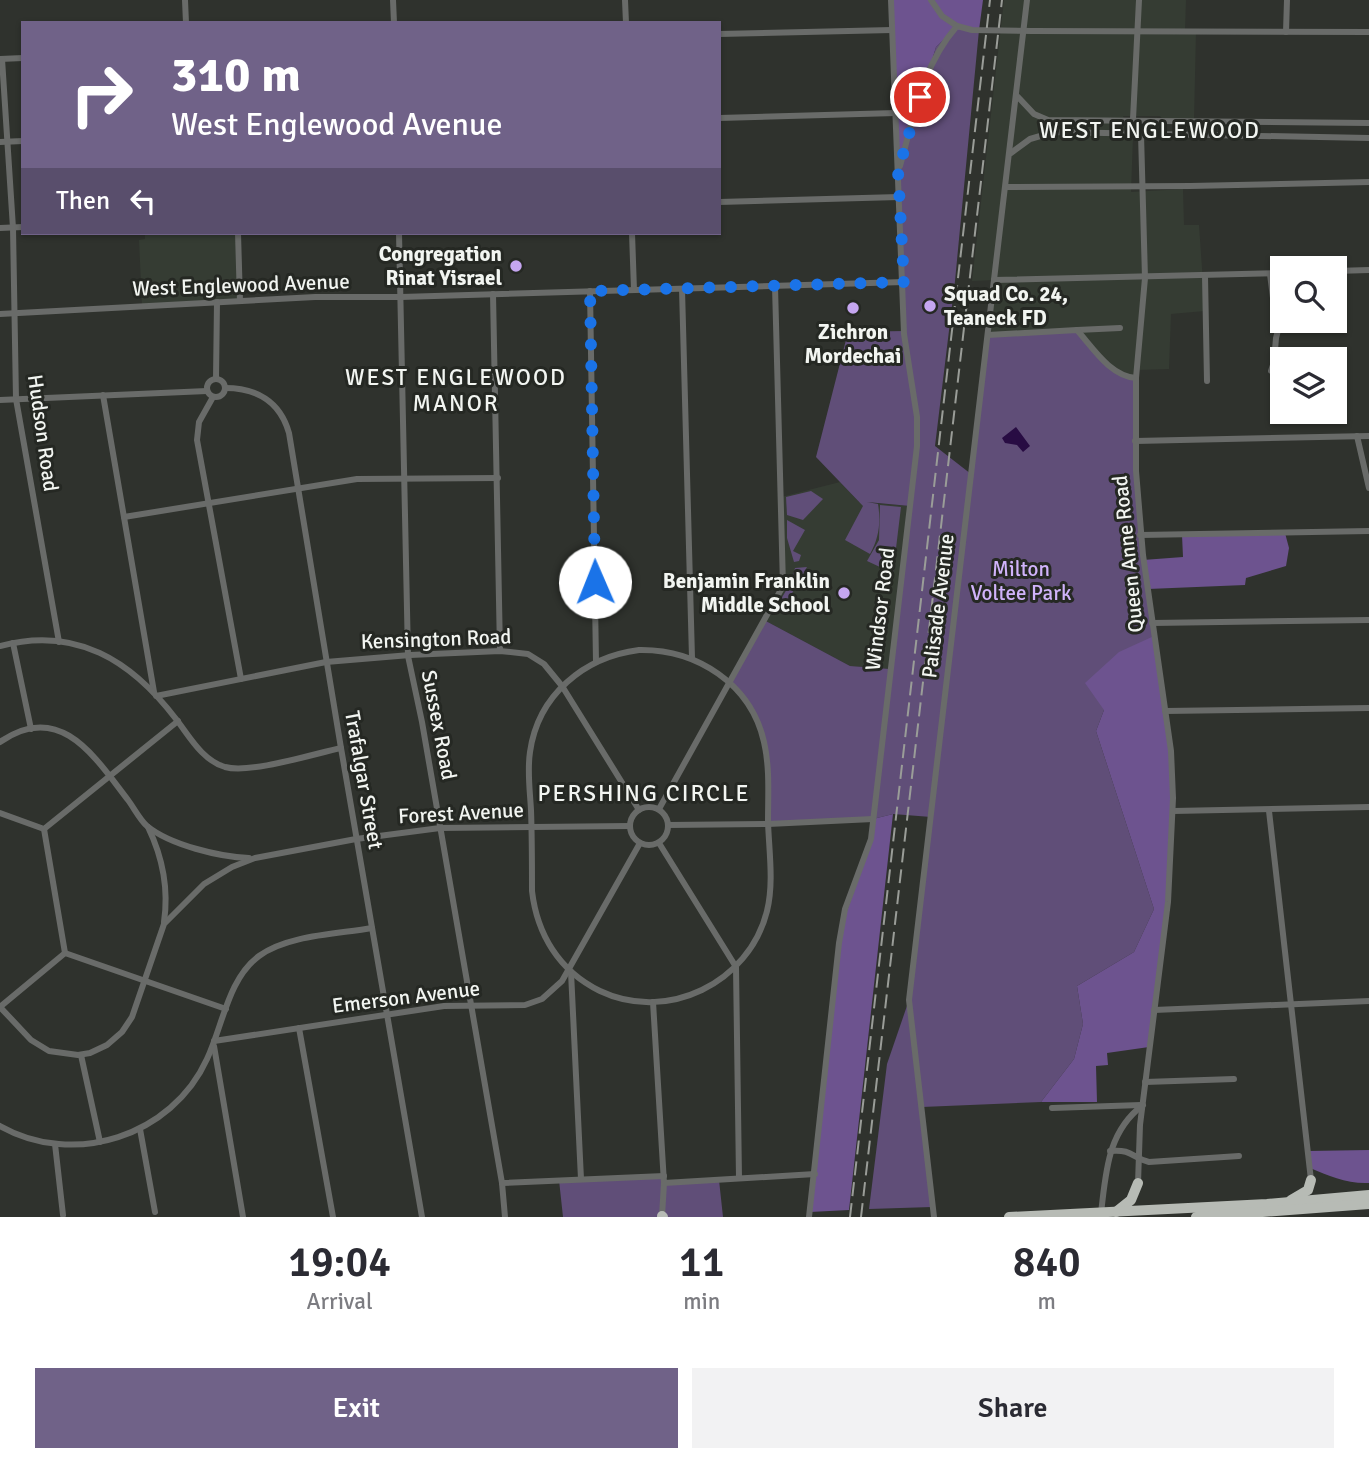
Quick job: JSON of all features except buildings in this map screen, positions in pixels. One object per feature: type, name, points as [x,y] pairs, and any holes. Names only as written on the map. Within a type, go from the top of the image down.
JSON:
[{"type":"highway","points":[[1288,1202],[1306,1191],[1311,1180]]},
{"type":"highway","points":[[1138,1183],[1143,1200],[1156,1209]]},
{"type":"highway","points":[[1115,1212],[1131,1200],[1138,1183]]},
{"type":"highway","points":[[1009,1217],[1369,1195]]},
{"type":"highway","points":[[1196,1217],[1369,1204]]},
{"type":"street","points":[[185,0],[186,21]]},
{"type":"street","points":[[393,0],[394,21]]},
{"type":"street","points":[[625,0],[626,21]]},
{"type":"street","name":"Windsor Road","points":[[809,1217],[840,934],[848,902],[867,854],[873,819],[917,446],[917,417],[905,343],[891,0]]},
{"type":"street","points":[[931,0],[942,16],[957,26],[972,30],[1369,32]]},
{"type":"street","name":"Palisade Avenue","points":[[934,1217],[909,1000],[1027,0]]},
{"type":"street","points":[[1133,119],[1139,0]]},
{"type":"street","points":[[1286,32],[1287,0]]},
{"type":"street","points":[[898,171],[927,72],[939,48],[957,26]]},
{"type":"street","points":[[721,34],[892,30]]},
{"type":"street","points":[[1,59],[21,58]]},
{"type":"street","name":"Hudson Road","points":[[1,59],[4,142],[13,228],[16,399],[59,642]]},
{"type":"street","points":[[1017,96],[1034,114],[1048,120],[1369,122]]},
{"type":"street","points":[[721,118],[896,113]]},
{"type":"street","name":"Queen Anne Road","points":[[1133,119],[1141,134],[1144,278],[1136,378],[1135,441],[1140,535],[1171,751],[1173,811],[1168,902],[1145,1082],[1138,1183]]},
{"type":"street","points":[[1010,155],[1024,142],[1045,133],[1369,138]]},
{"type":"street","points":[[1006,187],[1369,182]]},
{"type":"street","points":[[721,202],[900,197]]},
{"type":"street","points":[[0,228],[21,227]]},
{"type":"street","points":[[238,235],[240,301]]},
{"type":"street","name":"Sussex Road","points":[[399,235],[408,655],[502,1183],[505,1217]]},
{"type":"street","points":[[632,235],[634,290]]},
{"type":"street","points":[[1347,271],[1369,270]]},
{"type":"street","points":[[994,280],[1270,274]]},
{"type":"street","points":[[1205,276],[1207,381]]},
{"type":"street","name":"West Englewood Avenue","points":[[0,314],[315,297],[401,297],[904,282]]},
{"type":"street","points":[[659,809],[783,586],[775,286]]},
{"type":"street","points":[[682,289],[692,658]]},
{"type":"street","points":[[590,291],[596,662]]},
{"type":"street","points":[[493,294],[500,651]]},
{"type":"street","points":[[216,379],[217,302]]},
{"type":"street","points":[[988,335],[1120,328]]},
{"type":"street","points":[[1077,330],[1116,372],[1136,378]]},
{"type":"street","points":[[206,391],[208,382],[216,379],[222,381],[225,388],[222,395],[213,397],[202,413],[198,430],[241,679]]},
{"type":"street","name":"Trafalgar Street","points":[[225,388],[246,389],[262,395],[282,415],[289,433],[422,1217]]},
{"type":"street","points":[[0,400],[206,391],[213,397]]},
{"type":"street","points":[[103,395],[155,695]]},
{"type":"street","points":[[1357,436],[1369,488]]},
{"type":"street","points":[[1135,441],[1369,436]]},
{"type":"street","points":[[124,517],[357,479],[498,478]]},
{"type":"street","points":[[1140,535],[1369,531]]},
{"type":"street","points":[[1153,623],[1369,621]]},
{"type":"street","points":[[0,646],[13,643],[59,642],[88,648],[115,660],[139,677],[206,758],[232,769],[250,768],[341,748]]},
{"type":"street","points":[[13,643],[31,729]]},
{"type":"street","points":[[639,650],[667,651],[692,658],[730,682],[749,706],[764,743],[770,885],[767,910],[758,935],[736,967],[704,990],[678,999],[631,1001],[605,993],[570,971],[548,944],[537,919],[532,891],[530,749],[542,715],[562,686],[596,662],[624,652],[639,650]]},
{"type":"street","name":"Kensington Road","points":[[155,695],[326,663],[408,655],[500,651],[528,654],[544,664],[562,686],[639,810]]},
{"type":"street","points":[[1165,711],[1369,708]]},
{"type":"street","points":[[44,829],[178,721]]},
{"type":"street","points":[[0,742],[31,729],[57,730],[76,738],[110,776],[147,826],[159,855],[166,896],[164,924],[132,1017],[122,1032],[107,1045],[81,1055],[59,1054],[39,1046],[0,1007],[65,953]]},
{"type":"street","points":[[648,807],[659,809],[665,814],[668,825],[666,835],[659,843],[640,843],[632,836],[631,818],[639,810],[648,807]]},
{"type":"street","points":[[1173,811],[1369,809]]},
{"type":"street","points":[[1269,811],[1311,1180]]},
{"type":"street","points":[[0,813],[44,829]]},
{"type":"street","points":[[668,825],[873,819]]},
{"type":"street","points":[[147,826],[201,850],[225,856],[255,858]]},
{"type":"street","name":"Forest Avenue","points":[[255,858],[356,839],[440,828],[630,826]]},
{"type":"street","points":[[44,829],[65,953]]},
{"type":"street","name":"Emerson Avenue","points":[[214,1042],[387,1014],[470,1004],[533,1003],[557,988],[570,971],[640,843]]},
{"type":"street","points":[[659,843],[736,967],[739,1178]]},
{"type":"street","points":[[164,924],[204,884],[232,867],[255,858]]},
{"type":"street","points":[[0,1126],[29,1139],[75,1145],[100,1142],[140,1129],[158,1118],[181,1097],[200,1073],[242,974],[250,964],[268,950],[288,942],[372,928]]},
{"type":"street","points":[[65,953],[226,1009]]},
{"type":"street","points":[[570,971],[581,1180]]},
{"type":"street","points":[[1154,1010],[1369,1001]]},
{"type":"street","points":[[653,1002],[664,1180],[662,1217]]},
{"type":"street","points":[[299,1028],[333,1217]]},
{"type":"street","points":[[214,1042],[243,1217]]},
{"type":"street","points":[[81,1055],[100,1142]]},
{"type":"street","points":[[1145,1082],[1234,1079]]},
{"type":"street","points":[[1052,1108],[1143,1104]]},
{"type":"street","points":[[1101,1217],[1110,1151],[1125,1123],[1143,1104]]},
{"type":"street","points":[[140,1129],[155,1212]]},
{"type":"street","points":[[55,1144],[64,1215]]},
{"type":"street","points":[[1110,1151],[1127,1150],[1138,1158],[1151,1162],[1239,1156]]},
{"type":"street","points":[[502,1183],[815,1174]]},
{"type":"shaded area","points":[[891,0],[983,0],[979,30],[954,30],[936,47],[898,171]]},
{"type":"shaded area","points":[[1004,0],[1186,0],[1185,31],[1196,32],[1194,121],[1164,121],[1160,116],[1123,116],[1133,137],[1131,192],[1183,189],[1184,225],[1199,225],[1205,311],[1171,314],[1169,369],[1137,370],[1136,378],[988,335],[994,280],[972,281]]},
{"type":"shaded area","points":[[145,235],[238,235],[240,301],[142,306],[139,240],[145,239]]},
{"type":"shaded area","points":[[1016,427],[1030,446],[1023,452],[1017,445],[1005,443],[1002,438]]},
{"type":"shaded area","points":[[840,482],[859,502],[910,506],[890,669],[850,666],[764,620],[783,586],[781,497]]},
{"type":"shaded area","points":[[1285,533],[1289,548],[1286,566],[1246,578],[1245,585],[1148,589],[1143,560],[1183,557],[1182,535]]},
{"type":"shaded area","points":[[1154,636],[1171,751],[1169,887],[1149,1047],[1107,1053],[1108,1065],[1096,1066],[1097,1102],[1041,1102],[1074,1059],[1083,1024],[1077,986],[1134,952],[1154,909],[1096,731],[1104,710],[1085,683],[1119,652]]},
{"type":"shaded area","points":[[893,814],[849,1210],[810,1212],[842,925],[867,854],[873,819]]},
{"type":"shaded area","points":[[1369,1150],[1369,1183],[1346,1181],[1310,1168],[1308,1151]]},
{"type":"green space","name":"Milton Voltee Park","points":[[954,30],[979,30],[955,281],[935,446],[971,474],[988,335],[1077,330],[1110,367],[1136,378],[1138,505],[1154,636],[1104,710],[1096,731],[1154,909],[1134,952],[1077,986],[1083,1024],[1074,1059],[1041,1102],[922,1107],[932,1207],[869,1209],[887,1064],[909,1000],[931,817],[893,814],[873,819],[768,824],[767,757],[756,719],[730,682],[764,620],[850,666],[890,669],[910,506],[867,502],[878,504],[879,517],[879,530],[870,554],[845,540],[863,506],[816,457],[848,332],[904,331],[898,171],[936,47]]},
{"type":"green space","points":[[811,491],[823,499],[803,520],[787,515],[786,497]]},
{"type":"green space","points":[[880,505],[901,507],[893,573],[867,561],[879,540]]},
{"type":"green space","points":[[787,520],[805,530],[793,551],[801,555],[799,561],[794,562],[787,538]]},
{"type":"green space","points":[[807,567],[783,609],[777,606],[791,582],[795,568]]},
{"type":"green space","points":[[664,1176],[664,1183],[719,1180],[723,1217],[563,1217],[559,1180]]},
{"type":"railway","points":[[850,1217],[990,0]]},
{"type":"railway","points":[[861,1217],[1002,0]]},
{"type":"place","name":"Congregation Rinat Yisrael","points":[[516,266]]},
{"type":"place","name":"Squad Co. 24, Teaneck FD","points":[[930,306]]},
{"type":"place","name":"Zichron Mordechai","points":[[853,308]]},
{"type":"place","name":"Benjamin Franklin Middle School","points":[[844,593]]},
{"type":"district","name":"WEST ENGLEWOOD","points":[[1150,130]]},
{"type":"district","name":"WEST ENGLEWOOD MANOR","points":[[456,390]]},
{"type":"district","name":"PERSHING CIRCLE","points":[[644,793]]},
{"type":"route","points":[[595,582],[590,291],[904,282],[898,171],[920,97]]}]
